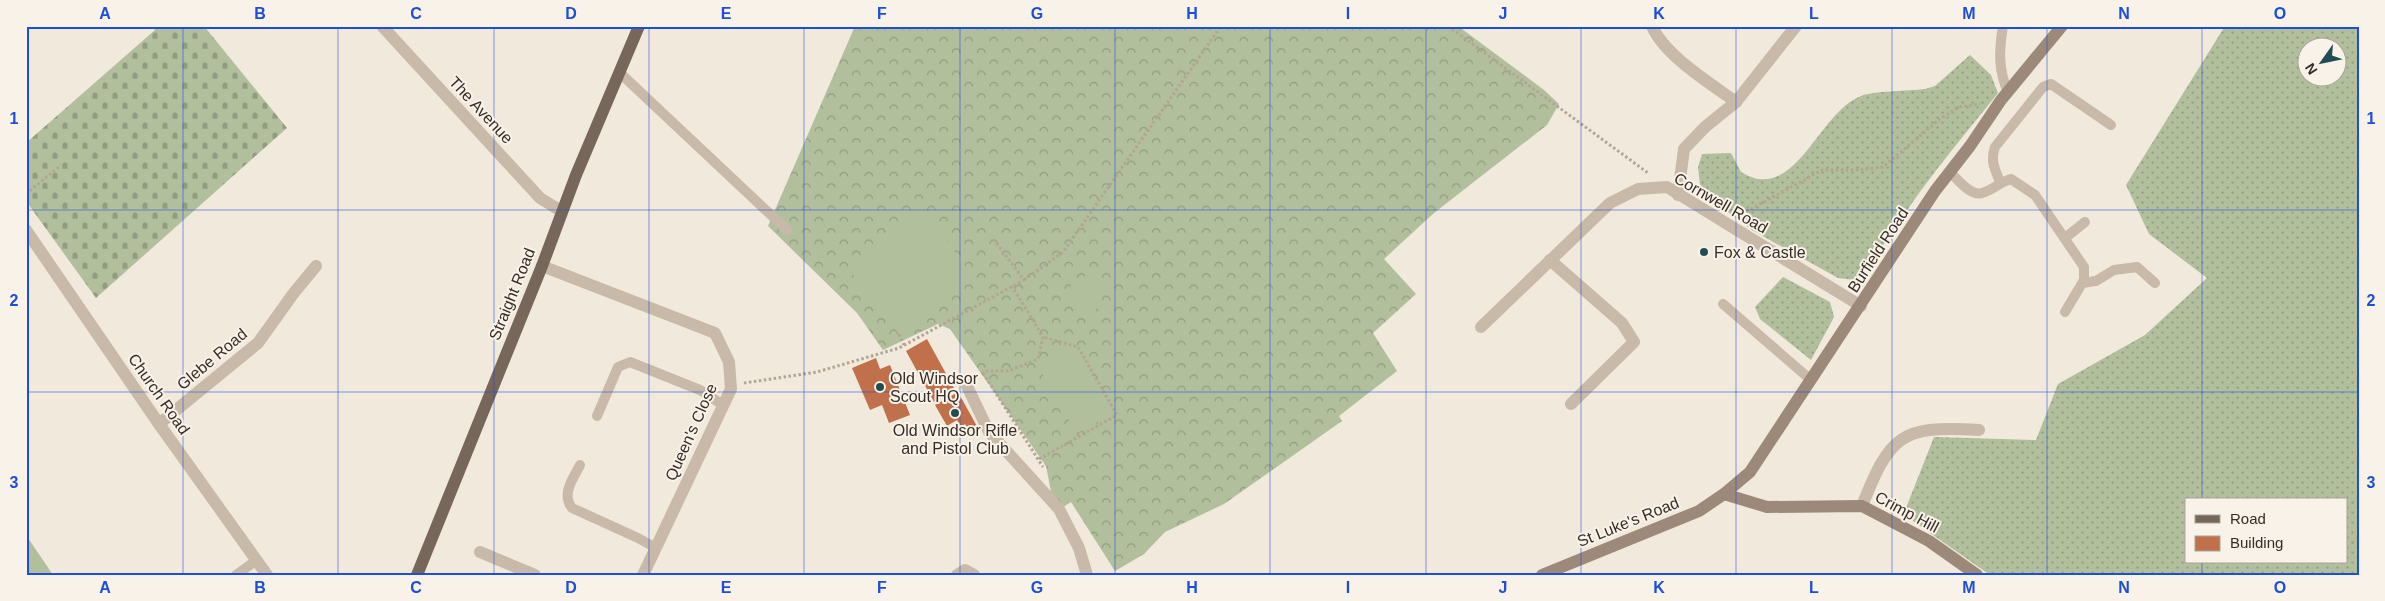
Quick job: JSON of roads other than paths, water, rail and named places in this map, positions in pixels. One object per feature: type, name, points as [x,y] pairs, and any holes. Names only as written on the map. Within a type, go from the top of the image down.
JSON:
[{"type":"main road","name":"Straight Road","points":[[417,575],[542,266],[561,211],[639,26]]},
{"type":"main road","name":"Burfield Road","points":[[1724,494],[1750,472],[1935,191],[2004,96],[2062,26]]},
{"type":"main road","name":"Crimp Hill","points":[[1724,494],[1767,507],[1862,506],[1929,541],[1970,573]]},
{"type":"main road","name":"St Luke's Road","points":[[1542,575],[1561,571],[1699,511],[1724,494]]},
{"type":"street","name":"The Avenue","points":[[382,26],[540,198],[561,211]]},
{"type":"street","points":[[1652,26],[1656,35],[1684,63],[1736,102]]},
{"type":"street","points":[[1678,195],[1684,149],[1705,127],[1736,102],[1796,26]]},
{"type":"street","name":"Cornwell Road","points":[[1482,327],[1610,204],[1638,189],[1667,186],[1678,195],[1861,306]]},
{"type":"street","name":"Church Road","points":[[26,230],[159,424],[267,575]]},
{"type":"street","points":[[1550,260],[1622,323],[1634,342],[1571,404]]},
{"type":"street","name":"Glebe Road","points":[[159,424],[258,342],[316,266]]},
{"type":"street","name":"Queen's Close","points":[[542,266],[715,333],[729,362],[731,385],[643,575]]},
{"type":"street","points":[[966,384],[989,432],[1059,509],[1079,548],[1087,575]]},
{"type":"street","points":[[1862,506],[1876,470],[1891,447],[1910,435],[1929,429],[1979,430]]},
{"type":"street","points":[[480,552],[535,575]]},
{"type":"street","points":[[956,575],[964,570],[974,575]]},
{"type":"lane","points":[[2003,26],[1999,53],[2004,96]]},
{"type":"lane","points":[[620,74],[787,230]]},
{"type":"lane","points":[[2000,182],[1993,165],[1992,156],[1995,147],[2042,87],[2051,84],[2111,125]]},
{"type":"lane","points":[[1950,172],[1976,193],[1982,194],[2000,182],[2011,179],[2035,195],[2086,272],[2082,283],[2065,312]]},
{"type":"lane","points":[[2065,238],[2084,222]]},
{"type":"lane","points":[[2082,283],[2096,281],[2114,270],[2137,267],[2155,283]]},
{"type":"lane","points":[[1723,304],[1811,380]]},
{"type":"lane","points":[[597,416],[618,367],[630,362],[700,390],[723,404]]},
{"type":"lane","points":[[580,465],[567,493],[567,501],[572,508],[656,548]]},
{"type":"lane","points":[[236,575],[257,560]]},
{"type":"place","name":"Fox & Castle","points":[[1704,252]]},
{"type":"place","name":"Old Windsor Scout HQ","points":[[880,387]]},
{"type":"place","name":"Old Windsor Rifle and Pistol Club","points":[[955,413]]}]
